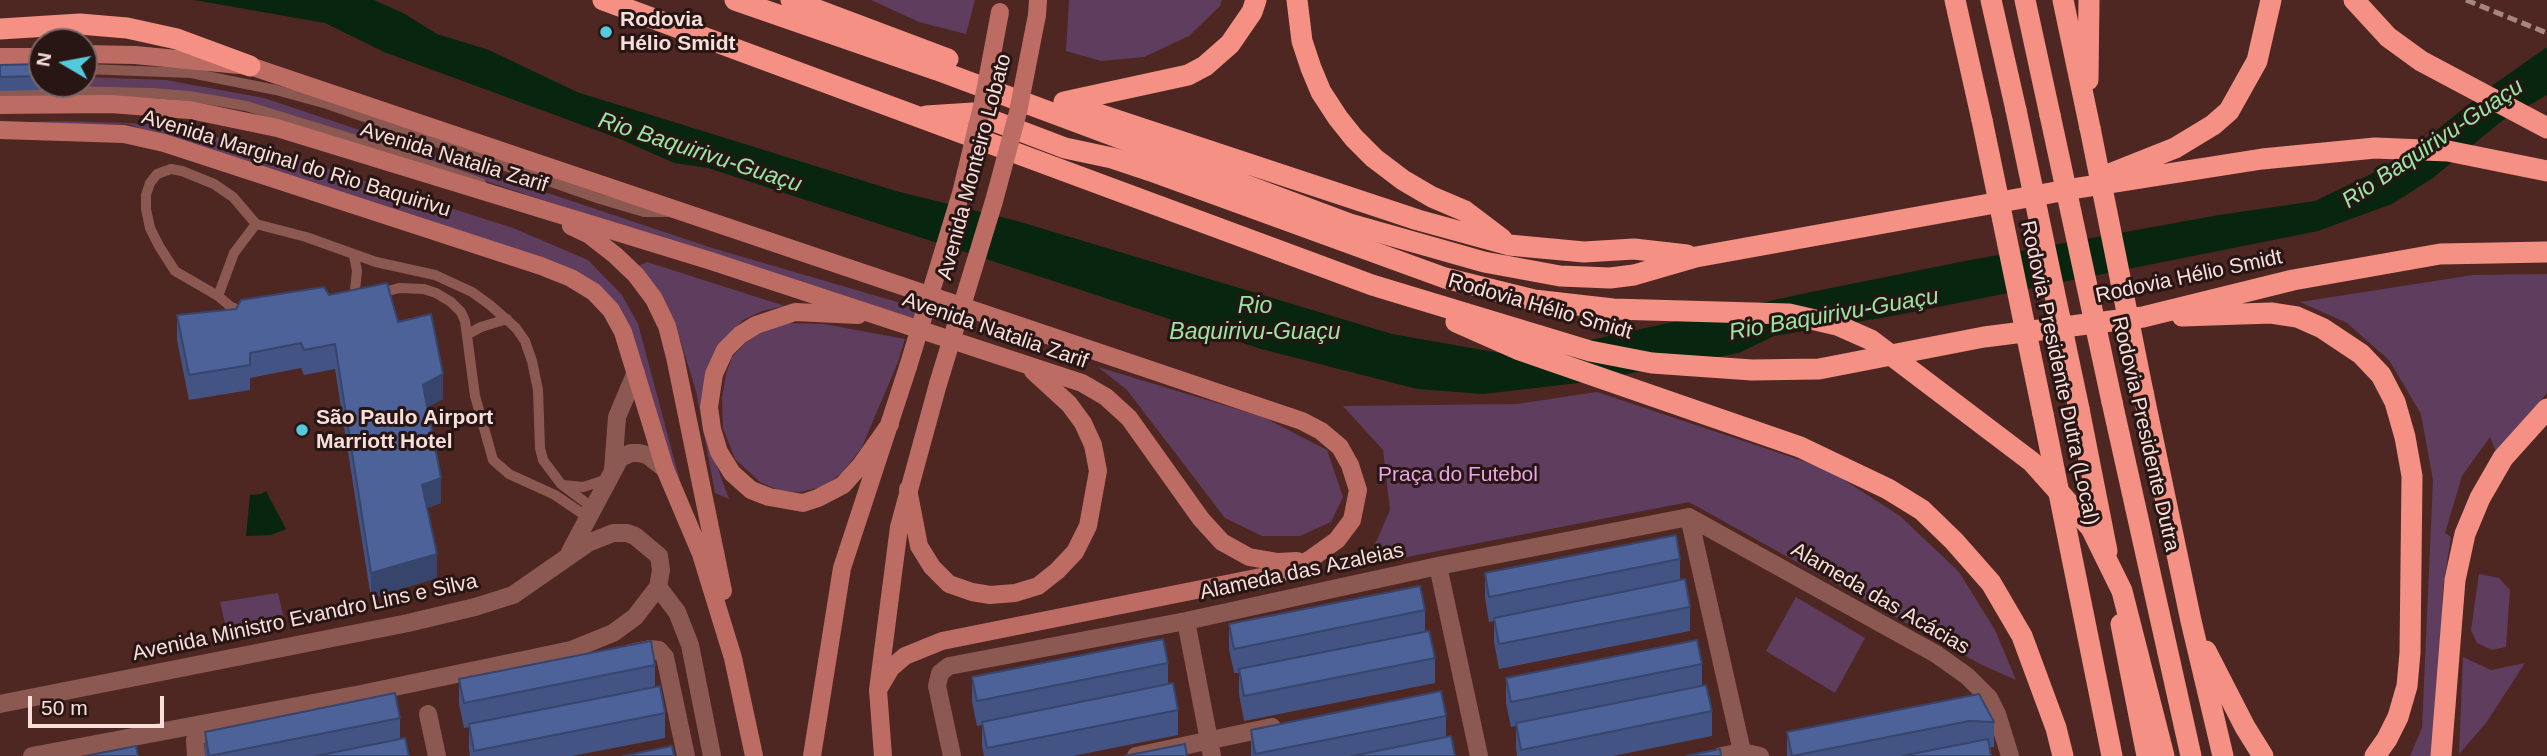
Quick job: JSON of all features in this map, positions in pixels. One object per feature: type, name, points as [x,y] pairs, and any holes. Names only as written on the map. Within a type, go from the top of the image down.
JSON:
[{"type":"highway","name":"Rodovia Hélio Smidt","points":[[603,0],[1362,282],[1590,351],[1652,363],[1752,370],[1819,369],[1984,337],[2143,317],[2293,280],[2440,254],[2547,252]]},
{"type":"highway","name":"Rodovia Hélio Smidt","points":[[735,0],[937,70],[1350,224],[1484,262],[1560,276],[1610,278],[1634,275],[1696,257],[2078,188],[2262,159],[2375,148],[2448,151],[2547,171]]},
{"type":"highway","name":"Rodovia Hélio Smidt","points":[[791,0],[1064,102],[1419,220],[1509,245],[1584,253],[1634,249],[1696,257]]},
{"type":"highway","points":[[1064,102],[1188,75],[1205,66],[1230,44],[1252,12],[1256,0]]},
{"type":"highway","points":[[1297,0],[1303,41],[1311,68],[1332,109],[1354,138],[1374,158],[1403,180],[1432,197],[1465,211],[1509,245]]},
{"type":"highway","name":"Rodovia Presidente Dutra (Local)","points":[[1955,0],[2112,756]]},
{"type":"highway","points":[[1991,0],[2079,409],[2147,756]]},
{"type":"highway","name":"Rodovia Presidente Dutra","points":[[2025,0],[2191,756]]},
{"type":"highway","name":"Rodovia Presidente Dutra","points":[[2063,0],[2191,621],[2223,756]]},
{"type":"highway","points":[[2088,121],[2089,0]]},
{"type":"highway","points":[[2078,188],[2175,148],[2213,125],[2229,111],[2257,61],[2271,0]]},
{"type":"highway","points":[[2354,0],[2388,37],[2421,61],[2547,128]]},
{"type":"highway","points":[[0,29],[80,24],[127,28],[177,39],[250,66]]},
{"type":"highway","points":[[937,70],[977,102],[1068,135],[1112,158]]},
{"type":"highway","points":[[917,117],[973,113],[1065,148],[1112,158],[1148,170],[1445,278],[1521,297],[1613,309],[1789,314],[1837,325],[1871,340],[2032,462],[2091,528],[2122,592],[2164,756]]},
{"type":"highway","points":[[1362,282],[1517,349],[1800,447],[1888,489],[1922,510],[1991,583],[2022,636],[2056,728],[2063,756]]},
{"type":"highway","points":[[2143,317],[2271,313],[2297,317],[2322,328],[2361,354],[2381,375],[2395,401],[2412,476],[2410,653],[2407,686],[2398,717],[2375,756]]},
{"type":"highway","points":[[2441,756],[2455,580],[2465,534],[2480,498],[2503,458],[2547,409]]},
{"type":"highway","points":[[2191,621],[2245,727],[2263,756]]},
{"type":"main road","points":[[813,756],[842,568],[890,424],[961,193],[983,102],[1001,6]]},
{"type":"main road","name":"Avenida Monteiro Lobato","points":[[883,756],[878,690],[899,527],[938,384],[1001,176],[1017,112],[1037,7]]},
{"type":"main road","name":"Avenida Natalia Zarif","points":[[0,105],[124,105],[190,110],[277,128],[883,316],[1082,383],[1106,397],[1129,418],[1201,519],[1223,542],[1250,557],[1279,562],[1309,560],[1337,540],[1352,520],[1358,490],[1350,465],[1340,447],[1321,431],[1275,412],[250,66],[135,54],[98,54]]},
{"type":"main road","points":[[0,57],[28,57]]},
{"type":"main road","name":"Avenida Marginal do Rio Baquirivu","points":[[0,130],[124,134],[164,143],[541,266],[571,278],[594,292],[611,310],[623,332],[665,469],[701,554],[733,658]]},
{"type":"main road","points":[[534,206],[588,234],[615,255],[636,275],[654,299],[667,326],[733,637],[733,658],[754,756]]},
{"type":"main road","points":[[883,316],[794,312],[757,325],[740,335],[725,350],[714,374],[709,407],[719,452],[732,473],[751,490],[769,497],[803,503],[843,485],[890,424]]},
{"type":"main road","points":[[908,489],[919,546],[932,568],[949,584],[981,593],[1015,593],[1038,586],[1075,552],[1088,526],[1094,500],[1098,471],[1093,445],[1083,423],[1069,404],[1023,362]]},
{"type":"main road","points":[[878,690],[891,668],[905,656],[942,641],[1281,573],[1309,560]]},
{"type":"street","points":[[610,474],[617,416],[636,372]]},
{"type":"street","points":[[566,559],[621,458],[631,453],[639,453],[647,455],[665,469]]},
{"type":"street","points":[[32,756],[361,694],[572,650],[613,633],[635,617],[658,587],[661,570],[659,556],[592,512]]},
{"type":"street","points":[[1689,517],[1710,644],[1748,755],[1721,756]]},
{"type":"street","name":"Alameda das Azaleias","points":[[952,756],[937,686],[940,673],[949,666],[1186,621],[1438,566],[1689,517]]},
{"type":"street","name":"Alameda das Acácias","points":[[1689,517],[1914,642],[1967,676],[1989,698],[2010,756]]},
{"type":"street","name":"Avenida Ministro Evandro Lins e Silva","points":[[0,704],[408,623],[475,607],[513,595],[587,543],[613,533],[627,533]]},
{"type":"street","points":[[1438,566],[1479,756]]},
{"type":"street","points":[[658,587],[677,612],[690,645],[712,756]]},
{"type":"street","points":[[1186,621],[1211,747]]},
{"type":"street","points":[[610,658],[650,649],[659,650],[664,657],[685,751],[662,751]]},
{"type":"street","points":[[502,682],[583,664]]},
{"type":"street","points":[[196,756],[195,740],[200,735],[390,701]]},
{"type":"street","points":[[428,714],[437,756]]},
{"type":"street","points":[[1136,756],[1211,747],[1289,724]]},
{"type":"street","points":[[179,728],[184,756]]},
{"type":"lane","points":[[98,70],[191,73],[276,90],[327,104],[600,199],[644,212],[684,212]]},
{"type":"lane","points":[[0,93],[150,93],[189,96],[246,106],[466,177],[534,206]]},
{"type":"lane","points":[[164,170],[182,171],[214,184],[233,197],[256,224],[306,237],[354,256],[435,275],[472,292],[507,319],[525,341],[538,390],[540,448],[548,469],[561,484],[585,502],[592,512],[575,509],[555,495],[509,474],[493,460],[475,396],[468,334],[461,312],[436,293],[424,289],[400,288],[329,307],[259,318],[231,307],[218,296],[175,271],[150,228],[146,209],[146,195],[150,183],[164,170]]},
{"type":"lane","points":[[218,296],[233,253],[256,224]]},
{"type":"lane","points":[[354,256],[357,271],[354,299]]},
{"type":"lane","points":[[468,334],[507,319]]},
{"type":"lane","points":[[561,484],[583,487],[610,474]]},
{"type":"green space","points":[[871,0],[975,0],[966,34],[919,22]]},
{"type":"green space","points":[[1069,0],[1222,0],[1220,6],[1189,36],[1144,57],[1101,61],[1066,51]]},
{"type":"green space","points":[[98,78],[166,80],[264,98],[712,248],[918,308],[914,318],[852,301],[268,110],[98,91]]},
{"type":"green space","points":[[65,121],[151,124],[250,144],[513,228],[588,260],[622,295],[638,324],[685,500],[600,288],[587,277],[551,261],[454,233],[127,124],[35,127],[24,124]]},
{"type":"green space","points":[[647,262],[785,306],[762,311],[743,320],[727,336],[712,453],[729,499],[715,493],[696,391],[674,320],[662,295],[638,266]]},
{"type":"green space","points":[[2547,274],[2547,393],[2496,452],[2490,437],[2462,476],[2445,533],[2451,537],[2443,589],[2438,730],[2432,756],[2410,756],[2422,728],[2433,480],[2421,414],[2389,360],[2347,323],[2300,302],[2473,275]]},
{"type":"green space","points":[[787,323],[824,324],[905,339],[862,447],[842,473],[822,487],[800,492],[780,491],[760,482],[735,459],[723,428],[722,398],[732,357],[745,343],[765,329]]},
{"type":"green space","points":[[1098,367],[1263,417],[1327,450],[1343,497],[1331,522],[1300,536],[1262,536],[1225,518],[1127,390]]},
{"type":"green space","name":"Praça do Futebol","points":[[1597,392],[1827,469],[1900,516],[1959,572],[1995,630],[2016,680],[1982,665],[1689,502],[1366,565],[1390,510],[1383,450],[1343,406],[1517,404]]},
{"type":"green space","points":[[2479,574],[2499,578],[2510,590],[2506,647],[2492,650],[2477,643],[2471,630]]},
{"type":"green space","points":[[278,593],[284,619],[226,628],[220,602]]},
{"type":"green space","points":[[1796,597],[1865,638],[1835,693],[1766,651]]},
{"type":"green space","points":[[2463,657],[2491,670],[2525,663],[2486,723],[2459,754]]},
{"type":"water","name":"Rio Baquirivu-Guaçu","points":[[194,0],[374,0],[405,14],[437,34],[489,50],[577,92],[896,191],[1017,221],[1392,334],[1517,356],[1965,261],[2219,215],[2315,201],[2373,173],[2419,144],[2493,85],[2547,47],[2547,95],[2503,120],[2433,178],[2392,204],[2318,231],[1898,315],[1774,336],[1739,353],[1579,383],[1483,394],[1417,389],[1261,349],[708,168],[674,163],[620,139],[384,52],[325,23]]},
{"type":"water","points":[[266,491],[286,529],[271,535],[246,536],[250,495]]},
{"type":"building","points":[[28,64],[28,76],[0,77],[0,65]]},
{"type":"building","points":[[387,283],[398,322],[431,314],[443,374],[423,385],[441,478],[422,485],[437,554],[371,573],[335,344],[304,350],[301,343],[250,353],[250,365],[189,375],[177,315],[236,309],[241,300],[324,287],[329,295]]},
{"type":"building","points":[[1676,535],[1680,559],[1489,597],[1485,573]]},
{"type":"building","points":[[1685,579],[1690,607],[1499,644],[1494,618]]},
{"type":"building","points":[[1420,586],[1425,610],[1234,649],[1229,624]]},
{"type":"building","points":[[1429,631],[1435,658],[1244,696],[1239,669]]},
{"type":"building","points":[[1163,639],[1168,663],[977,701],[972,677]]},
{"type":"building","points":[[1697,640],[1702,664],[1511,702],[1506,678]]},
{"type":"building","points":[[651,641],[655,665],[464,703],[459,679]]},
{"type":"building","points":[[1173,683],[1178,710],[987,748],[982,722]]},
{"type":"building","points":[[1706,685],[1712,711],[1521,750],[1516,723]]},
{"type":"building","points":[[660,686],[665,713],[474,751],[469,724]]},
{"type":"building","points":[[1441,691],[1446,716],[1255,754],[1251,730]]},
{"type":"building","points":[[395,693],[400,718],[209,756],[205,732]]},
{"type":"building","points":[[1979,694],[1994,722],[1969,721],[1792,756],[1787,732]]},
{"type":"building","points":[[1451,736],[1455,756],[1352,756]]},
{"type":"building","points":[[405,738],[409,756],[316,756]]},
{"type":"building","points":[[1988,739],[1991,756],[1902,756]]},
{"type":"building","points":[[1185,744],[1187,756],[1124,756]]},
{"type":"building","points":[[136,746],[138,756],[86,756]]},
{"type":"building","points":[[672,746],[674,756],[623,756]]},
{"type":"building","points":[[1720,749],[1721,756],[1686,756]]},
{"type":"railway","points":[[2466,0],[2547,33]]},
{"type":"place","name":"Rodovia Hélio Smidt","points":[[606,32]]},
{"type":"place","name":"São Paulo Airport Marriott Hotel","points":[[302,430]]}]
